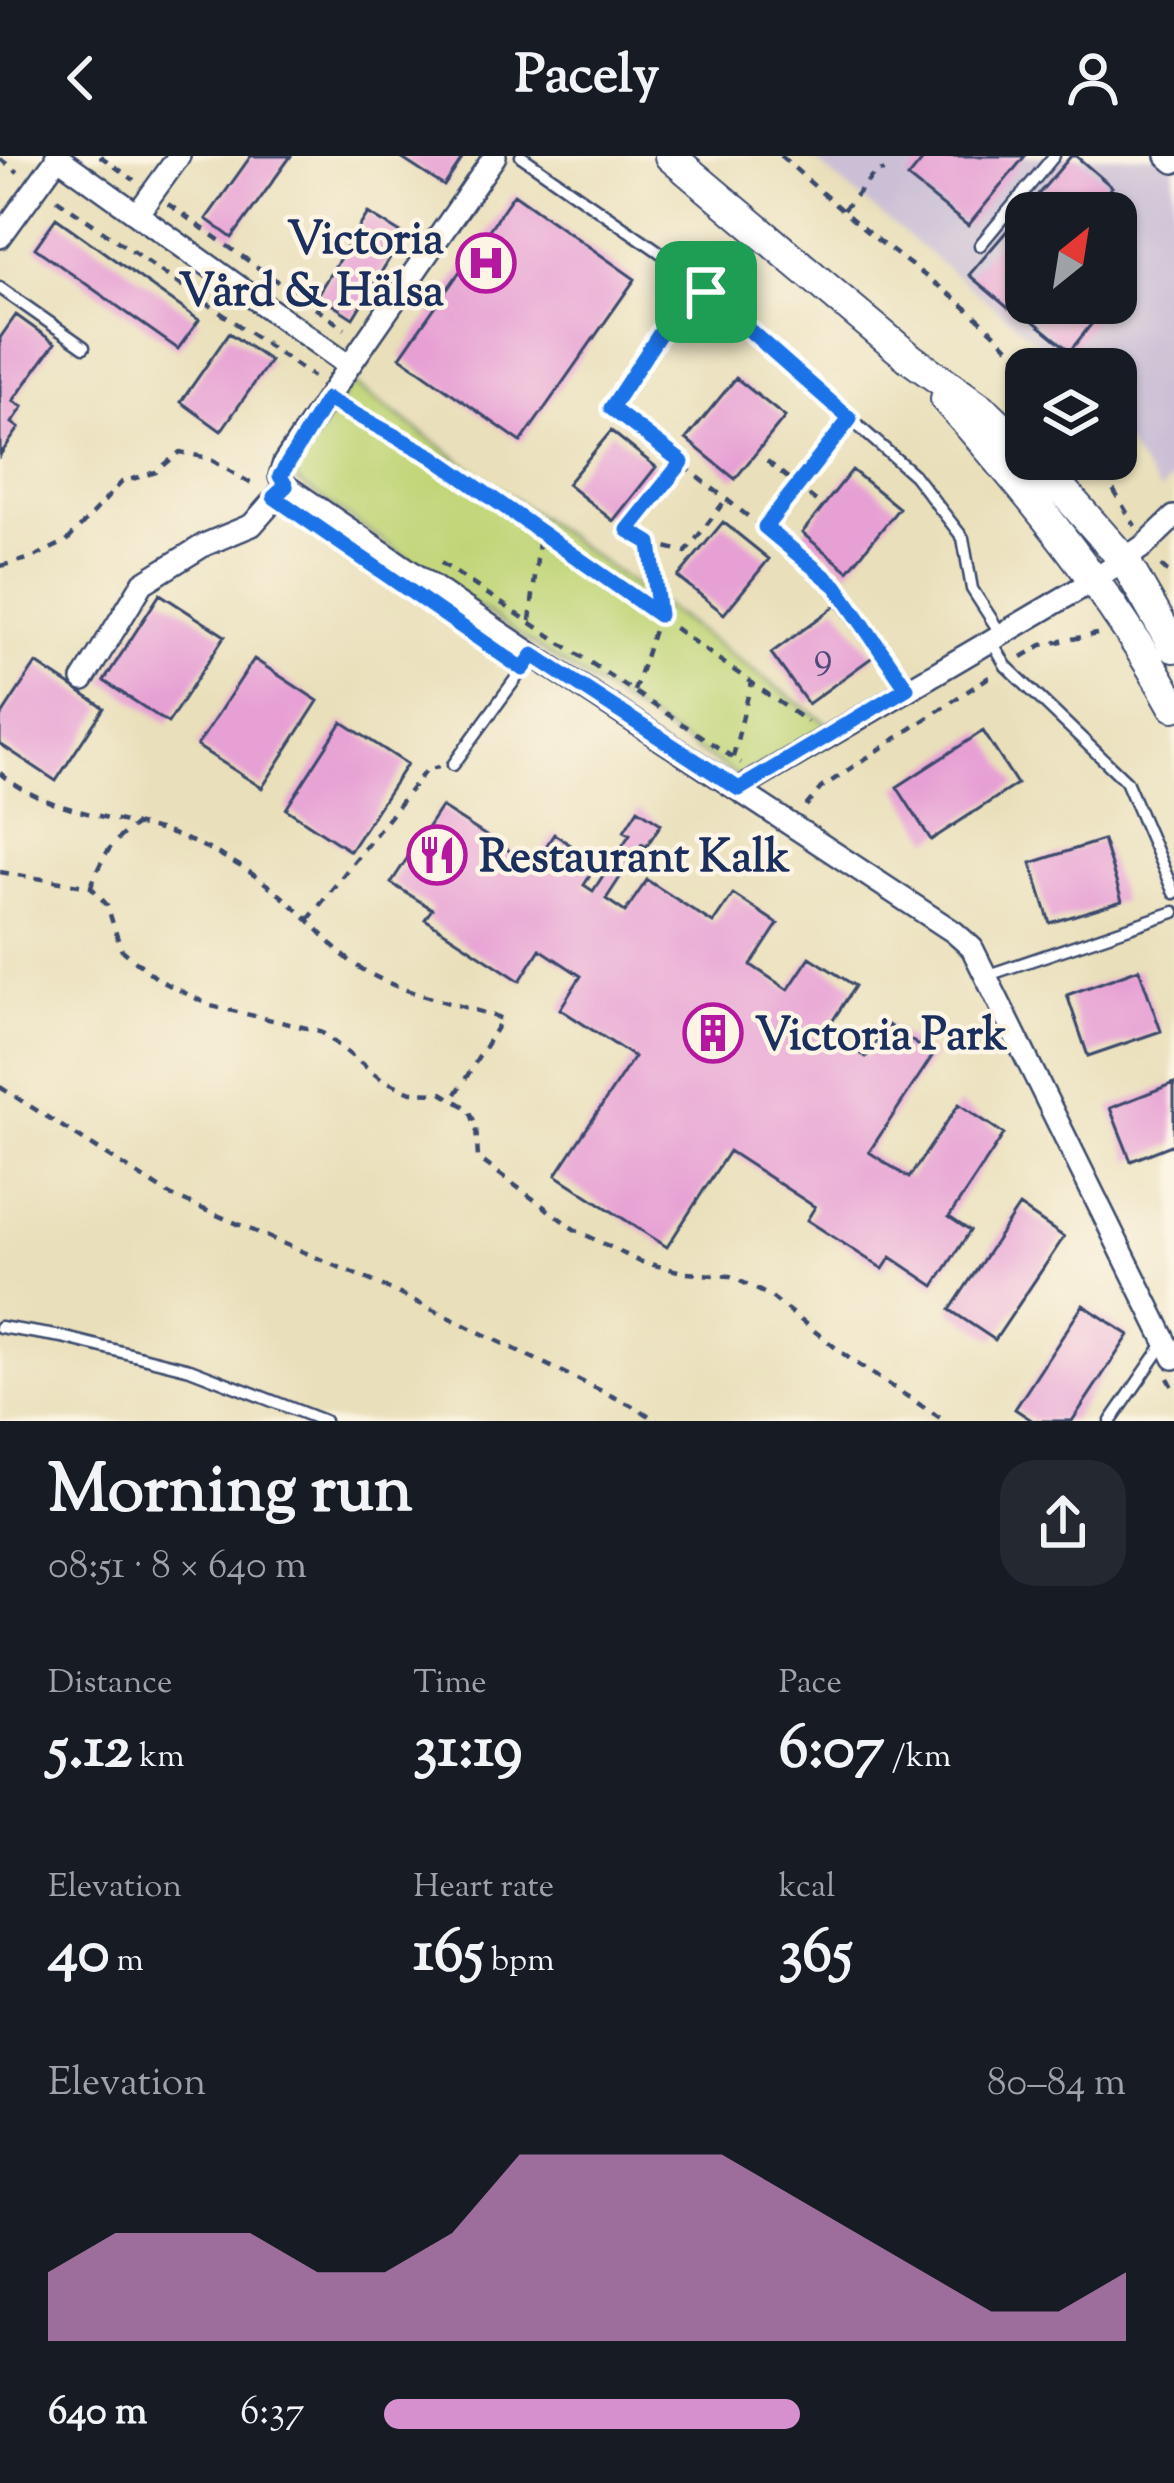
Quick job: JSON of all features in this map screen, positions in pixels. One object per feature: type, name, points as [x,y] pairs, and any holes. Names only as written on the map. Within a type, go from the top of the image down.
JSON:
[{"type":"main road","points":[[670,156],[910,359],[1005,430]]},
{"type":"main road","points":[[910,359],[1014,476],[1094,580],[1174,706]]},
{"type":"main road","points":[[1057,480],[1134,553],[1174,647]]},
{"type":"street","points":[[138,213],[179,156]]},
{"type":"street","points":[[83,680],[143,583],[204,545],[252,525],[280,492],[284,464],[495,156]]},
{"type":"street","points":[[1167,156],[1174,162]]},
{"type":"street","points":[[0,237],[57,157],[350,366]]},
{"type":"street","points":[[280,492],[739,789],[972,948],[1165,1351]]},
{"type":"street","points":[[739,789],[1094,580],[1174,517]]},
{"type":"lane","points":[[520,156],[664,255],[914,475],[964,538],[972,589],[1006,666],[1126,782],[1174,893]]},
{"type":"lane","points":[[980,245],[1054,156]]},
{"type":"lane","points":[[0,288],[85,347]]},
{"type":"lane","points":[[625,382],[668,321],[706,292]]},
{"type":"lane","points":[[453,765],[533,655]]},
{"type":"lane","points":[[988,974],[1174,912]]},
{"type":"lane","points":[[0,1327],[62,1337],[190,1369],[324,1421]]},
{"type":"lane","points":[[1111,1421],[1165,1351]]},
{"type":"path","points":[[100,156],[365,343]]},
{"type":"path","points":[[781,156],[1010,348]]},
{"type":"path","points":[[843,211],[876,172],[884,171]]},
{"type":"path","points":[[37,185],[330,395],[432,456],[826,736]]},
{"type":"path","points":[[625,382],[611,408],[836,586],[907,688]]},
{"type":"path","points":[[765,527],[850,419]]},
{"type":"path","points":[[2,568],[67,542],[122,482],[156,472],[181,452],[208,458],[280,492]]},
{"type":"path","points":[[767,461],[816,502]]},
{"type":"path","points":[[682,462],[628,530],[650,543],[686,552],[727,498]]},
{"type":"path","points":[[1104,480],[1134,553],[1174,578]]},
{"type":"path","points":[[530,622],[540,533]]},
{"type":"path","points":[[634,691],[659,615],[650,543]]},
{"type":"path","points":[[434,558],[761,776]]},
{"type":"path","points":[[793,825],[820,788],[1006,666],[1042,645],[1097,634],[1120,621]]},
{"type":"path","points":[[733,757],[751,683]]},
{"type":"path","points":[[308,920],[426,770],[453,765]]},
{"type":"path","points":[[0,773],[53,802],[223,854],[262,879],[352,963],[398,990],[502,1019],[453,1100]]},
{"type":"path","points":[[91,887],[114,840],[137,824]]},
{"type":"path","points":[[0,872],[91,887],[107,905],[121,949],[159,980],[211,1006],[320,1031],[381,1078],[411,1092],[442,1093],[469,1108],[476,1126],[478,1158],[574,1229],[638,1261],[686,1273],[730,1276],[770,1297],[850,1359],[945,1421]]},
{"type":"path","points":[[0,1087],[170,1195],[381,1285],[656,1421]]},
{"type":"path","points":[[1165,1351],[1174,1389]]},
{"type":"shaded area","points":[[809,156],[1174,156],[1174,476],[1160,491],[1137,460],[1137,348],[1044,348],[1015,324],[1137,324],[1137,192],[1005,192],[1005,316]]},
{"type":"green space","points":[[352,383],[829,725],[740,778],[539,649],[298,482],[294,471]]},
{"type":"building","points":[[251,156],[291,156],[232,238],[206,219]]},
{"type":"building","points":[[398,156],[464,156],[444,186]]},
{"type":"building","points":[[926,156],[1025,156],[968,226],[908,178]]},
{"type":"building","points":[[1071,156],[1112,187],[1108,192],[1040,192]]},
{"type":"building","points":[[514,194],[635,279],[521,442],[400,357]]},
{"type":"building","points":[[368,213],[404,235],[353,318],[317,295]]},
{"type":"building","points":[[56,218],[199,320],[178,349],[35,248]]},
{"type":"building","points":[[1005,233],[1005,305],[969,275]]},
{"type":"building","points":[[16,315],[55,343],[13,401],[23,407],[12,423],[19,428],[0,455],[0,338]]},
{"type":"building","points":[[1037,324],[1091,324],[1072,348]]},
{"type":"building","points":[[229,333],[270,361],[221,431],[181,402]]},
{"type":"building","points":[[736,378],[785,417],[735,479],[686,439]]},
{"type":"building","points":[[611,431],[656,467],[613,521],[567,484]]},
{"type":"building","points":[[852,470],[899,508],[848,571],[802,533]]},
{"type":"building","points":[[723,522],[769,559],[724,614],[678,577]]},
{"type":"building","points":[[160,594],[225,636],[168,723],[104,681]]},
{"type":"building","points":[[837,605],[874,656],[808,704],[771,653]]},
{"type":"building","points":[[254,659],[318,701],[262,788],[197,746]]},
{"type":"building","points":[[36,663],[104,708],[56,781],[0,744],[0,718]]},
{"type":"building","points":[[342,722],[407,764],[350,851],[286,809]]},
{"type":"building","points":[[983,731],[1017,784],[931,840],[897,787]]},
{"type":"building","name":"Victoria Park","points":[[441,807],[533,866],[554,834],[598,863],[584,885],[593,891],[630,834],[624,831],[638,809],[661,824],[606,899],[625,912],[647,880],[713,923],[733,894],[778,924],[751,965],[788,990],[810,957],[855,986],[826,1031],[866,1057],[888,1025],[933,1055],[869,1152],[909,1178],[959,1104],[1004,1134],[949,1217],[970,1231],[934,1286],[891,1257],[883,1269],[807,1220],[815,1207],[729,1151],[667,1247],[556,1175],[634,1057],[560,1009],[581,976],[540,949],[520,981],[425,919],[432,909],[391,883]]},
{"type":"building","points":[[1103,840],[1122,901],[1050,923],[1031,863]]},
{"type":"building","points":[[1139,969],[1161,1031],[1088,1056],[1067,995]]},
{"type":"building","points":[[1174,1083],[1174,1144],[1131,1161],[1110,1108]]},
{"type":"building","points":[[1019,1206],[1064,1237],[995,1340],[950,1310]]},
{"type":"building","points":[[1083,1305],[1129,1335],[1072,1421],[1033,1421],[1015,1409]]},
{"type":"place","name":"Victoria Vård & Hälsa","points":[[486,263]]},
{"type":"place","name":"Restaurant Kalk","points":[[437,855]]},
{"type":"place","name":"Victoria Park","points":[[713,1033]]},
{"type":"route","points":[[706,292],[850,419],[765,527],[836,586],[907,688],[739,789],[533,655],[523,669],[274,497],[286,486],[280,476],[284,464],[327,399],[432,456],[659,615],[650,543],[628,530],[682,462],[611,408],[668,321],[706,292]]}]
